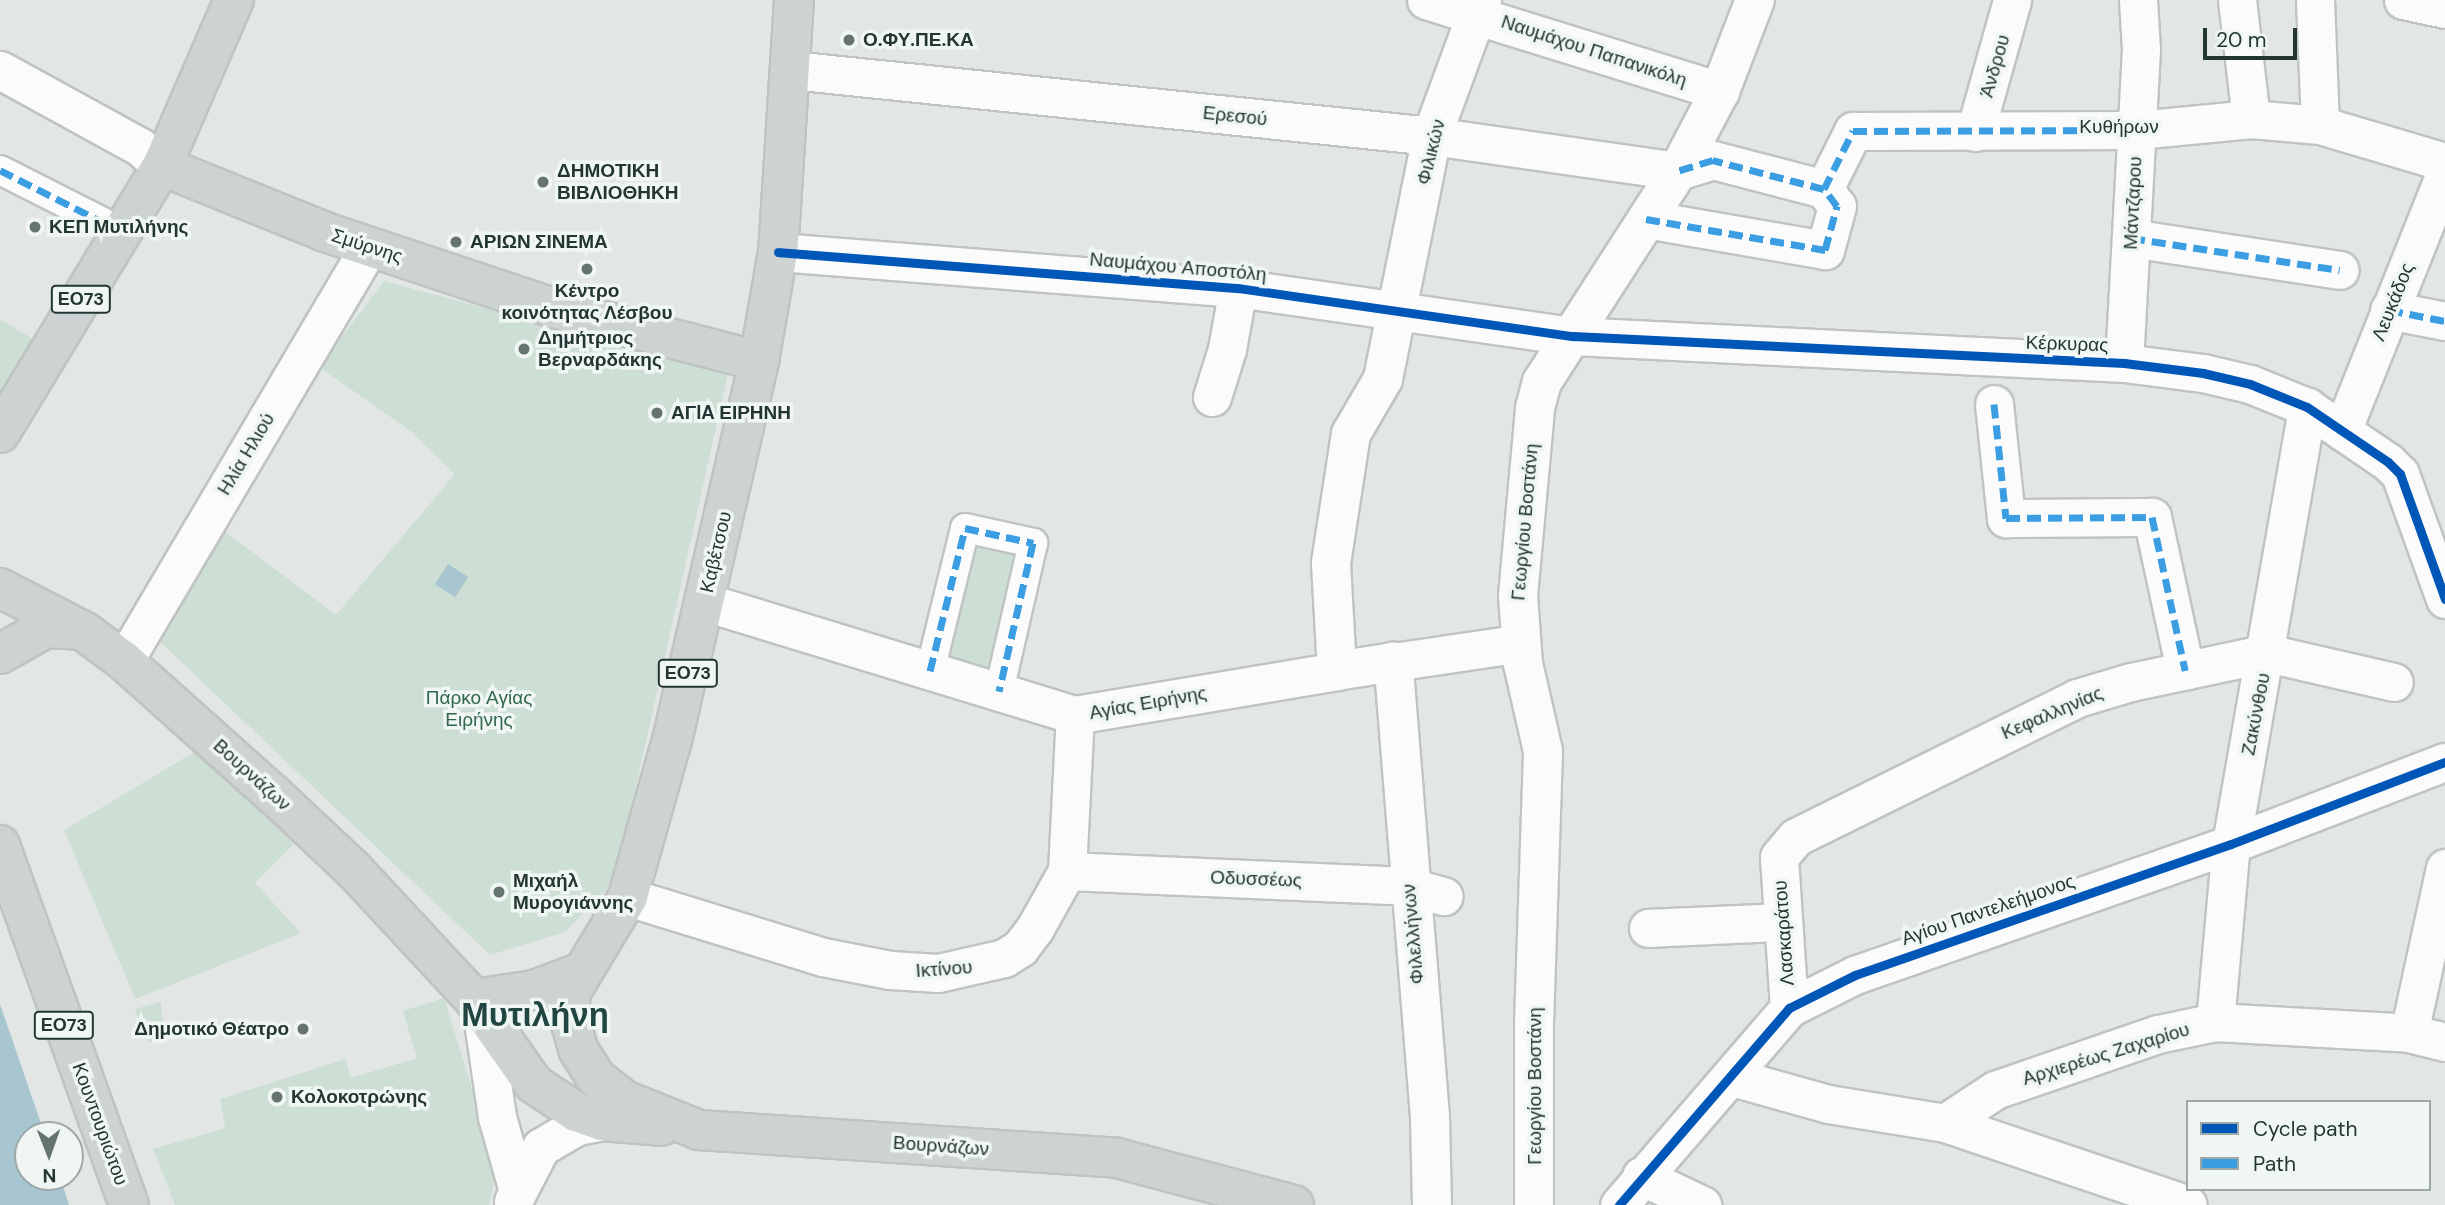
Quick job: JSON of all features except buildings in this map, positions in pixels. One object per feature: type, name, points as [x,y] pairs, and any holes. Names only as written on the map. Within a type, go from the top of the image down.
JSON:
[{"type":"main road","name":"ΕΟ73","points":[[0,433],[120,231],[162,166],[234,0]]},
{"type":"main road","name":"Καβέτσου","points":[[596,1078],[578,1049],[569,1017],[571,992],[628,897],[705,602],[759,361],[778,253],[794,0]]},
{"type":"main road","name":"Γεωργίου Βοστάνη","points":[[1534,1205],[1534,1024],[1544,751],[1521,643],[1518,596],[1535,408],[1542,382],[1678,171],[1720,91],[1755,0]]},
{"type":"main road","name":"Φιλικών","points":[[1399,309],[1432,136],[1480,7]]},
{"type":"main road","name":"Σμύρνης","points":[[162,166],[187,180],[369,247],[550,306],[759,361]]},
{"type":"main road","points":[[1337,671],[1331,563],[1351,434],[1380,387],[1399,309]]},
{"type":"main road","name":"Βουρνάζων","points":[[0,588],[85,632],[124,661],[353,869],[478,1007],[534,1084],[576,1112],[603,1121],[699,1130],[1117,1158],[1294,1205]]},
{"type":"main road","points":[[0,654],[46,628],[71,626],[85,632]]},
{"type":"main road","name":"Αγίας Ειρήνης","points":[[1337,671],[1393,662]]},
{"type":"main road","name":"Φιλελλήνων","points":[[1393,662],[1426,891],[1432,1205]]},
{"type":"main road","name":"Κουντουριώτου","points":[[0,845],[129,1205]]},
{"type":"main road","points":[[478,1007],[582,972]]},
{"type":"main road","name":"Βουρνάζων","points":[[596,1078],[624,1100],[699,1130]]},
{"type":"street","name":"Ναυμάχου Παπανικόλη","points":[[1426,0],[1480,7],[1720,91]]},
{"type":"street","name":"Άνδρου","points":[[1975,132],[2012,0]]},
{"type":"street","name":"Μάντζαρου","points":[[2124,363],[2141,49],[2138,0]]},
{"type":"street","points":[[2237,0],[2251,119]]},
{"type":"street","points":[[2315,0],[2320,125]]},
{"type":"street","points":[[2403,0],[2445,9]]},
{"type":"street","name":"Σμύρνης","points":[[0,70],[140,147],[162,166]]},
{"type":"street","name":"Ερεσού","points":[[791,70],[1432,136],[1678,171]]},
{"type":"street","name":"Κυθήρων","points":[[1824,189],[1853,131],[1975,132],[2049,127],[2137,130],[2251,119],[2320,125],[2445,162]]},
{"type":"street","points":[[1646,219],[1825,250],[1837,206],[1824,189],[1713,160],[1678,171]]},
{"type":"street","points":[[0,170],[120,231]]},
{"type":"street","name":"Λευκάδος","points":[[2342,431],[2445,173]]},
{"type":"street","points":[[2131,238],[2340,270]]},
{"type":"street","name":"Ηλία Ηλιού","points":[[124,661],[369,247]]},
{"type":"street","name":"Ναυμάχου Αποστόλη","points":[[778,253],[1238,288],[1573,336]]},
{"type":"street","points":[[1212,397],[1227,349],[1238,288]]},
{"type":"street","points":[[2389,310],[2445,321]]},
{"type":"street","name":"Κέρκυρας","points":[[1573,336],[2124,363],[2250,384],[2307,407],[2400,474],[2445,599]]},
{"type":"street","points":[[1994,404],[2006,518],[2152,517],[2185,670]]},
{"type":"street","name":"Ζακύνθου","points":[[2215,1022],[2231,844],[2267,653],[2307,407]]},
{"type":"street","points":[[930,671],[965,528],[1033,543],[999,691]]},
{"type":"street","name":"Αγίας Ειρήνης","points":[[705,602],[1075,715],[1337,671]]},
{"type":"street","name":"Αγίας Ειρήνης","points":[[1393,662],[1521,643]]},
{"type":"street","name":"Κεφαλληνίας","points":[[1779,857],[1796,837],[1829,819],[2077,698],[2185,670],[2267,653],[2394,682]]},
{"type":"street","name":"Ικτίνου","points":[[628,897],[823,957],[890,970],[938,973],[983,966],[1020,948],[1067,871],[1075,715]]},
{"type":"street","name":"Αγίου Παντελεήμονος","points":[[1619,1205],[1641,1176],[1789,1008],[1855,975],[2231,844],[2445,762]]},
{"type":"street","name":"Λασκαράτου","points":[[1779,857],[1781,922],[1789,1008]]},
{"type":"street","points":[[2409,1033],[2445,868]]},
{"type":"street","name":"Οδυσσέως","points":[[1067,871],[1426,891]]},
{"type":"street","points":[[1648,928],[1781,922]]},
{"type":"street","points":[[478,1007],[514,1196]]},
{"type":"street","name":"Αρχιερέως Ζαχαρίου","points":[[1945,1123],[1995,1090],[2158,1034],[2215,1022],[2409,1033],[2445,1042]]},
{"type":"street","points":[[1731,1077],[1828,1104],[1945,1123],[2188,1205]]},
{"type":"street","points":[[514,1196],[541,1147],[577,1126],[603,1121]]},
{"type":"street","points":[[1641,1176],[1702,1205]]},
{"type":"green space","name":"Πάρκο Αγίας Ειρήνης","points":[[384,281],[728,373],[615,881],[565,932],[490,955],[155,637],[215,524],[336,615],[455,474],[409,430],[319,367]]},
{"type":"green space","points":[[0,319],[44,346],[0,412]]},
{"type":"green space","points":[[971,537],[1025,551],[994,676],[940,662]]},
{"type":"green space","points":[[196,751],[294,844],[255,883],[301,933],[135,999],[64,830]]},
{"type":"green space","points":[[444,998],[481,1117],[494,1183],[489,1205],[175,1205],[153,1149],[225,1128],[220,1099],[346,1059],[351,1078],[417,1058],[403,1011]]},
{"type":"green space","points":[[161,1002],[164,1037],[151,1043],[145,1038],[135,1009]]},
{"type":"water","points":[[448,564],[468,577],[455,597],[435,584]]},
{"type":"water","points":[[0,1004],[40,1121],[14,1121],[14,1191],[64,1191],[69,1205],[0,1205]]},
{"type":"marked path","points":[[1824,189],[1853,131],[2137,130]]},
{"type":"marked path","points":[[1646,219],[1825,250],[1837,206],[1824,189],[1713,160],[1678,171]]},
{"type":"marked path","points":[[0,170],[120,231]]},
{"type":"marked path","points":[[2131,238],[2340,270]]},
{"type":"marked path","points":[[2389,310],[2445,321]]},
{"type":"marked path","points":[[1994,404],[2006,518],[2152,517],[2185,670]]},
{"type":"marked path","points":[[930,671],[965,528],[1033,543],[999,691]]},
{"type":"cycle path","points":[[778,252],[1238,288],[1573,336],[2124,363],[2203,373],[2250,384],[2307,407],[2388,462],[2400,474],[2445,599]]},
{"type":"cycle path","points":[[1619,1205],[1789,1008],[1855,975],[2231,844],[2445,762]]},
{"type":"place","name":"Ο.ΦΥ.ΠΕ.ΚΑ","points":[[849,40]]},
{"type":"place","name":"ΔΗΜΟΤΙΚΗ ΒΙΒΛΙΟΘΗΚΗ","points":[[543,182]]},
{"type":"place","name":"ΚΕΠ Μυτιλήνης","points":[[35,227]]},
{"type":"place","name":"ΑΡΙΩΝ ΣΙΝΕΜΑ","points":[[456,242]]},
{"type":"place","name":"Κέντρο κοινότητας Λέσβου","points":[[587,269]]},
{"type":"place","name":"Δημήτριος Βερναρδάκης","points":[[524,349]]},
{"type":"place","name":"ΑΓIA ΕΙΡΗΝΗ","points":[[657,413]]},
{"type":"place","name":"Μιχαήλ Μυρογιάννης","points":[[499,892]]},
{"type":"place","name":"Δημοτικό Θέατρο","points":[[303,1029]]},
{"type":"place","name":"Κολοκοτρώνης","points":[[277,1097]]},
{"type":"district","name":"Μυτιλήνη","points":[[535,1015]]}]
